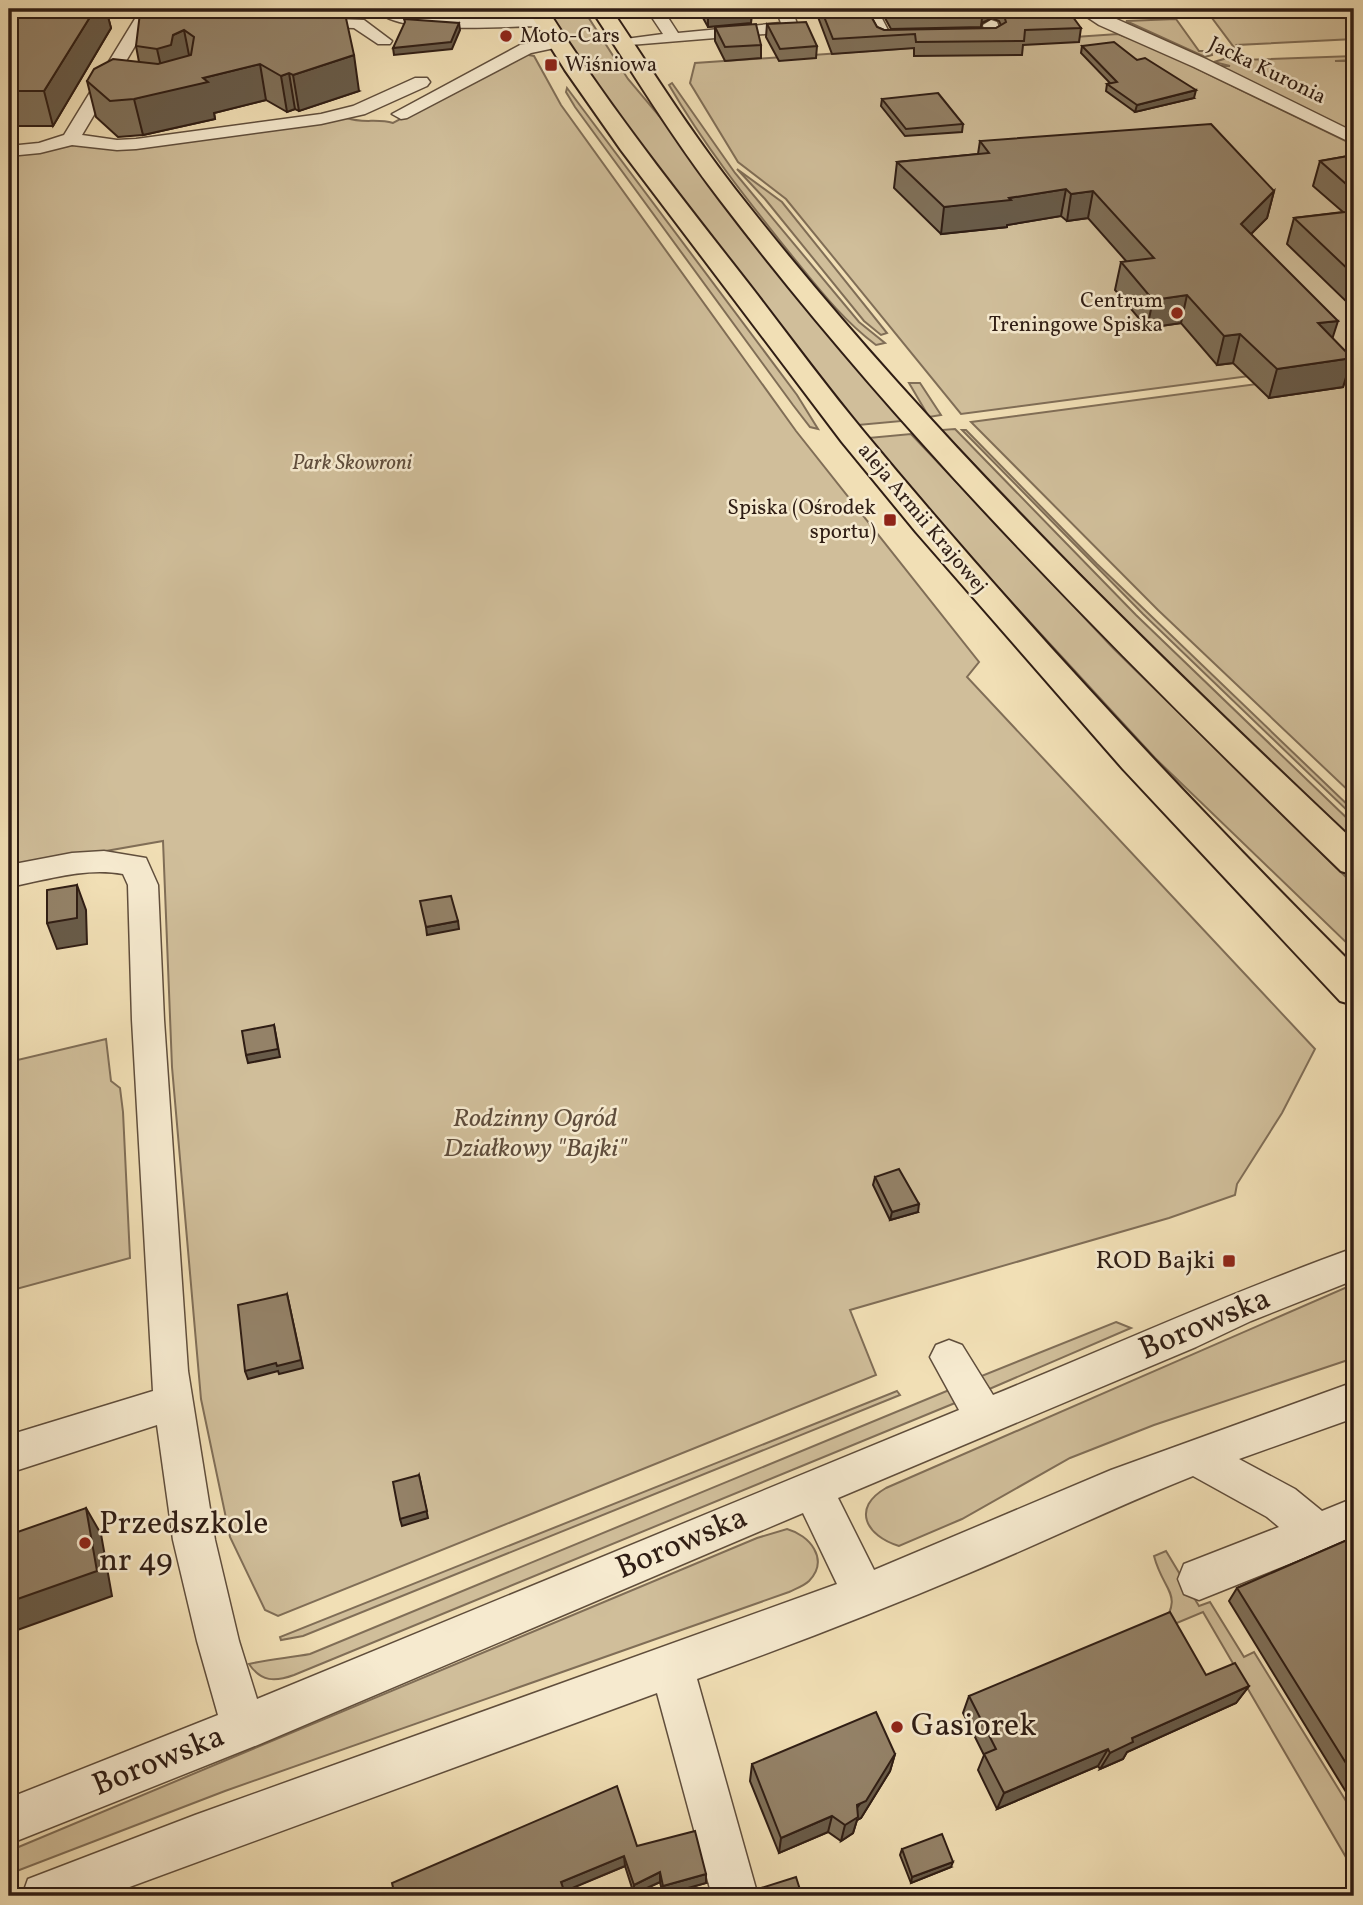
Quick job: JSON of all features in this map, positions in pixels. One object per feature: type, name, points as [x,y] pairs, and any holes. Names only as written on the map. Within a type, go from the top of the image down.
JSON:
[{"type":"main road","points":[[601,9],[725,191],[857,354],[1066,579],[1206,720],[1354,862]]},
{"type":"main road","name":"aleja Armii Krajowej","points":[[547,24],[629,145],[852,436],[927,526],[1135,761],[1354,990]]},
{"type":"street","points":[[390,9],[390,13],[398,18],[416,21],[480,15],[547,24]]},
{"type":"street","points":[[659,9],[659,16],[673,38]]},
{"type":"street","points":[[624,43],[790,27],[784,9]]},
{"type":"street","points":[[869,9],[884,37],[995,35],[991,24]]},
{"type":"street","points":[[1068,19],[1089,13]]},
{"type":"street","name":"Jacka Kuronia","points":[[1089,13],[1200,63],[1354,139]]},
{"type":"street","points":[[294,24],[358,23],[383,41]]},
{"type":"street","points":[[71,139],[139,24]]},
{"type":"street","points":[[382,124],[526,49],[547,24]]},
{"type":"street","points":[[1200,63],[1220,53]]},
{"type":"street","points":[[9,151],[40,148],[71,139],[117,145],[310,120],[359,110],[421,82]]},
{"type":"street","points":[[102,86],[124,86]]},
{"type":"street","points":[[159,123],[173,139]]},
{"type":"street","points":[[9,876],[93,860],[113,860],[135,866],[143,885],[148,1020],[169,1371],[194,1540],[218,1641],[244,1728]]},
{"type":"street","name":"Borowska","points":[[9,1821],[244,1728],[1183,1335],[1238,1309],[1354,1264]]},
{"type":"street","points":[[949,1357],[985,1417]]},
{"type":"street","points":[[45,1896],[195,1838],[864,1595],[1195,1456],[1354,1400]]},
{"type":"street","points":[[9,1454],[174,1402]]},
{"type":"street","points":[[1195,1456],[1281,1503],[1317,1532]]},
{"type":"street","points":[[812,1488],[864,1595]]},
{"type":"street","points":[[1199,1579],[1354,1518]]},
{"type":"street","points":[[671,1664],[735,1896]]},
{"type":"green space","points":[[547,9],[583,9],[628,79],[666,124],[745,233],[902,421],[858,425],[610,105]]},
{"type":"green space","points":[[1143,9],[1354,9],[1354,13],[1150,18]]},
{"type":"green space","points":[[1354,15],[1354,39],[1237,45],[1240,49],[1236,50],[1212,18]]},
{"type":"green space","points":[[1176,19],[1199,51],[1211,51],[1212,55],[1205,57],[1126,21]]},
{"type":"green space","points":[[1118,34],[1157,49],[1354,145],[1354,355],[1348,363],[961,414],[786,199],[738,162],[690,83],[695,63]]},
{"type":"green space","points":[[523,54],[534,56],[561,105],[796,431],[979,662],[967,677],[1315,1049],[1282,1113],[1237,1184],[1235,1195],[1169,1218],[850,1310],[876,1375],[278,1616],[265,1610],[230,1537],[201,1399],[172,1067],[163,841],[9,868],[9,154],[43,152],[76,144],[234,135],[347,118],[393,123]]},
{"type":"green space","points":[[1237,55],[1241,60],[1354,56],[1354,60],[1335,61],[1354,61],[1354,135],[1216,66],[1230,66],[1214,62]]},
{"type":"green space","points":[[672,83],[735,173],[859,322],[885,343],[876,345],[863,335],[808,276],[711,150],[669,85]]},
{"type":"green space","points":[[567,88],[797,395],[818,429],[810,427],[793,405],[575,107],[566,92]]},
{"type":"green space","points":[[737,169],[782,202],[887,333],[881,335],[864,321],[765,199]]},
{"type":"green space","points":[[1354,371],[1354,796],[1158,610],[971,422]]},
{"type":"green space","points":[[909,383],[920,383],[941,415],[929,417]]},
{"type":"green space","points":[[955,429],[1136,615],[1354,825],[1354,843],[1150,647],[941,430]]},
{"type":"green space","points":[[962,430],[966,430],[1097,564],[1354,811],[1354,817],[1143,614]]},
{"type":"green space","points":[[911,434],[1113,648],[1354,885],[1354,950],[1155,758],[981,569],[868,438]]},
{"type":"green space","points":[[106,1039],[111,1081],[120,1088],[123,1112],[130,1258],[9,1291],[9,1062]]},
{"type":"green space","points":[[1354,1284],[1354,1358],[1154,1425],[1070,1458],[962,1519],[899,1546],[878,1536],[867,1521],[869,1504],[886,1488]]},
{"type":"green space","points":[[1116,1322],[1131,1328],[987,1390],[974,1379]]},
{"type":"green space","points":[[954,1388],[955,1403],[294,1675],[269,1679],[258,1674],[249,1664],[310,1654]]},
{"type":"green space","points":[[897,1391],[900,1395],[303,1636],[281,1640],[280,1637]]},
{"type":"green space","points":[[787,1529],[809,1542],[817,1556],[818,1564],[809,1581],[789,1592],[225,1791],[9,1874],[9,1851],[757,1538]]},
{"type":"green space","points":[[1166,1551],[1199,1606],[1210,1602],[1244,1657],[1254,1652],[1354,1814],[1354,1871],[1203,1612],[1160,1630],[1172,1600],[1154,1556]]},
{"type":"building","points":[[11,9],[95,9],[44,91],[9,91]]},
{"type":"building","points":[[157,9],[344,9],[354,55],[293,75],[289,73],[281,76],[260,64],[203,78],[208,82],[134,99],[110,101],[87,81],[94,69],[113,59],[158,64],[191,55],[194,37],[184,30],[173,35],[171,45],[157,49],[136,46],[140,13],[156,12]]},
{"type":"building","points":[[821,9],[867,9],[877,27],[884,30],[996,28],[1006,22],[1002,9],[1037,9],[1046,14],[1070,13],[1081,28],[1025,30],[1024,41],[916,42],[915,34],[833,39]]},
{"type":"building","points":[[888,9],[983,9],[983,13],[892,15]]},
{"type":"building","points":[[404,19],[459,23],[451,42],[393,48]]},
{"type":"building","points":[[806,22],[817,46],[780,49],[767,24]]},
{"type":"building","points":[[756,24],[761,45],[725,47],[715,27]]},
{"type":"building","points":[[1114,42],[1137,60],[1145,58],[1196,90],[1137,105],[1107,84],[1117,82],[1082,46]]},
{"type":"building","points":[[938,93],[963,124],[906,129],[882,99]]},
{"type":"building","points":[[1211,124],[1274,191],[1241,224],[1338,321],[1318,323],[1352,358],[1277,369],[1240,334],[1224,336],[1187,295],[1153,300],[1121,262],[1154,258],[1093,191],[1071,194],[1066,189],[1009,198],[1011,200],[944,207],[897,162],[989,153],[980,141]]},
{"type":"building","points":[[1354,155],[1354,191],[1320,161]]},
{"type":"building","points":[[1354,211],[1354,275],[1294,218]]},
{"type":"building","points":[[77,885],[77,918],[47,923],[47,890]]},
{"type":"building","points":[[451,896],[458,921],[426,927],[420,901]]},
{"type":"building","points":[[274,1025],[278,1049],[246,1055],[242,1031]]},
{"type":"building","points":[[899,1169],[919,1204],[892,1212],[875,1177]]},
{"type":"building","points":[[287,1294],[301,1360],[245,1371],[238,1305]]},
{"type":"building","points":[[419,1475],[427,1511],[400,1519],[393,1482]]},
{"type":"building","points":[[86,1508],[97,1571],[9,1602],[9,1535]]},
{"type":"building","points":[[1354,1537],[1354,1776],[1237,1588]]},
{"type":"building","points":[[1170,1612],[1206,1675],[1235,1663],[1249,1686],[1132,1738],[1133,1742],[1110,1753],[1108,1749],[1004,1793],[984,1754],[996,1749],[969,1696]]},
{"type":"building","points":[[876,1712],[895,1754],[866,1801],[857,1805],[858,1817],[845,1825],[832,1816],[781,1838],[752,1764]]},
{"type":"building","points":[[617,1786],[637,1846],[695,1831],[706,1874],[663,1886],[660,1872],[634,1885],[624,1856],[561,1882],[566,1896],[395,1896],[392,1883]]},
{"type":"building","points":[[942,1834],[953,1862],[912,1877],[902,1849]]},
{"type":"building","points":[[796,1877],[802,1896],[760,1896],[758,1889]]},
{"type":"place","name":"Moto-Cars","points":[[506,36]]},
{"type":"place","name":"Wiśniowa","points":[[551,65]]},
{"type":"place","name":"Centrum Treningowe Spiska","points":[[1177,313]]},
{"type":"place","name":"Spiska (Ośrodek sportu)","points":[[890,520]]},
{"type":"place","name":"ROD Bajki","points":[[1229,1261]]},
{"type":"place","name":"Przedszkole nr 49","points":[[85,1543]]},
{"type":"place","name":"Gasiorek","points":[[897,1727]]},
{"type":"park label","name":"Park Skowroni","points":[[352,463]]},
{"type":"park label","name":"Rodzinny Ogród Działkowy \"Bajki\"","points":[[535,1134]]}]
